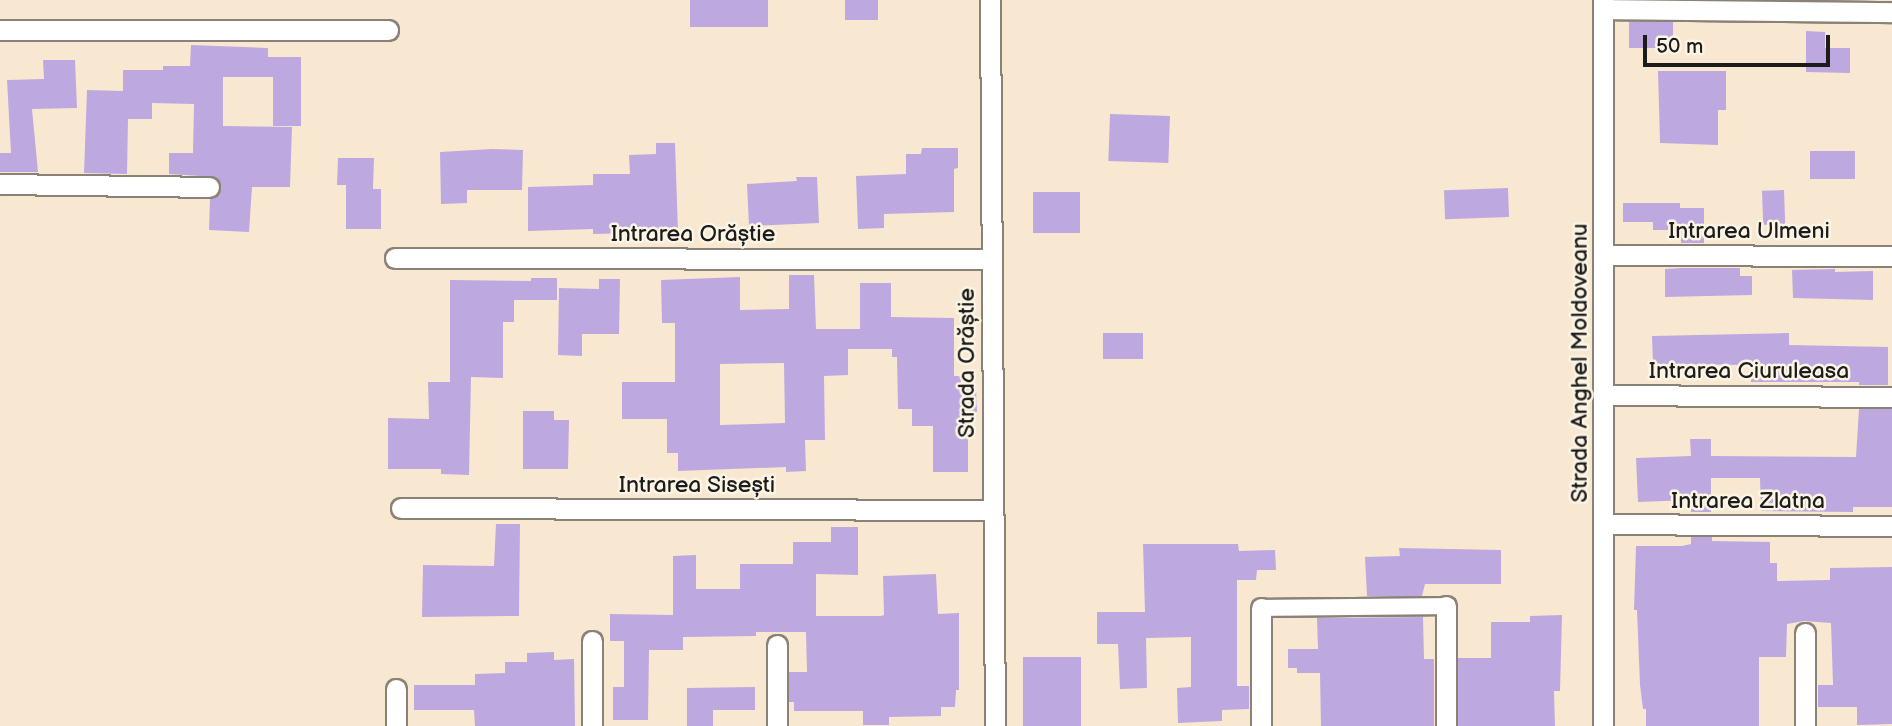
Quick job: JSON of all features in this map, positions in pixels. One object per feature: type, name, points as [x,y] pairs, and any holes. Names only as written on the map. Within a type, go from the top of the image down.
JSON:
[{"type":"street","name":"Strada Orăștie","points":[[990,0],[995,726]]},
{"type":"street","points":[[1603,5],[1892,12]]},
{"type":"street","name":"Strada Anghel Moldoveanu","points":[[1603,5],[1603,726]]},
{"type":"street","points":[[0,30],[388,30]]},
{"type":"street","points":[[0,184],[209,187]]},
{"type":"street","name":"Intrarea Ulmeni","points":[[1605,255],[1892,256]]},
{"type":"street","name":"Intrarea Orăștie","points":[[395,258],[991,259]]},
{"type":"street","name":"Intrarea Ciuruleasa","points":[[1605,395],[1892,397]]},
{"type":"street","name":"Intrarea Sisești","points":[[401,508],[993,510]]},
{"type":"street","name":"Intrarea Zlatna","points":[[1604,524],[1892,526]]},
{"type":"street","points":[[1261,726],[1261,608],[1446,606],[1446,726]]},
{"type":"street","points":[[1805,633],[1805,726]]},
{"type":"street","points":[[592,641],[592,726]]},
{"type":"street","points":[[777,645],[777,726]]},
{"type":"street","points":[[396,689],[396,726]]},
{"type":"building","points":[[690,0],[768,0],[768,27],[690,27]]},
{"type":"building","points":[[845,0],[878,0],[878,20],[845,20]]},
{"type":"building","points":[[1629,22],[1673,22],[1673,48],[1629,48]]},
{"type":"building","points":[[1806,31],[1825,32],[1825,48],[1850,48],[1850,73],[1806,72]]},
{"type":"building","points":[[191,45],[268,48],[268,57],[301,57],[301,126],[273,126],[273,77],[223,77],[223,126],[292,127],[290,187],[252,187],[249,232],[209,230],[210,199],[219,194],[221,188],[216,177],[169,174],[169,153],[193,153],[194,104],[152,103],[152,119],[128,119],[127,174],[84,173],[87,90],[123,91],[123,70],[163,70],[163,66],[190,66]]},
{"type":"building","points":[[43,60],[75,60],[77,108],[32,109],[38,172],[0,172],[0,153],[11,153],[7,80],[44,79]]},
{"type":"building","points":[[1658,71],[1726,71],[1726,110],[1718,110],[1718,145],[1660,143]]},
{"type":"building","points":[[1110,114],[1170,116],[1168,163],[1108,161]]},
{"type":"building","points":[[656,143],[675,143],[678,232],[593,234],[593,229],[528,231],[528,187],[593,185],[593,174],[630,174],[629,155],[656,154]]},
{"type":"building","points":[[922,148],[958,148],[958,168],[954,169],[954,212],[884,214],[884,228],[858,229],[856,176],[906,174],[906,154],[921,154]]},
{"type":"building","points":[[523,150],[522,190],[467,190],[467,203],[441,204],[440,152]]},
{"type":"building","points":[[1810,151],[1855,151],[1855,179],[1810,179]]},
{"type":"building","points":[[338,158],[374,158],[373,189],[381,189],[381,229],[346,229],[346,185],[337,185]]},
{"type":"building","points":[[796,177],[817,177],[819,223],[749,226],[747,184],[797,181]]},
{"type":"building","points":[[1508,188],[1509,217],[1445,219],[1444,190]]},
{"type":"building","points":[[1784,190],[1785,224],[1763,225],[1762,191]]},
{"type":"building","points":[[1033,192],[1080,192],[1080,233],[1033,233]]},
{"type":"building","points":[[1623,203],[1680,203],[1680,208],[1704,208],[1704,243],[1681,243],[1681,230],[1653,230],[1653,222],[1623,222]]},
{"type":"building","points":[[1740,268],[1740,276],[1752,276],[1752,295],[1665,297],[1665,269]]},
{"type":"building","points":[[1835,269],[1835,272],[1873,271],[1873,300],[1793,298],[1792,270]]},
{"type":"building","points":[[789,275],[814,275],[816,329],[860,329],[860,283],[891,283],[891,317],[954,318],[954,376],[961,376],[961,388],[976,388],[977,412],[968,412],[968,472],[933,472],[933,426],[912,426],[912,409],[898,409],[897,357],[892,357],[892,349],[848,349],[848,375],[824,376],[825,440],[805,440],[806,471],[786,472],[786,467],[678,471],[678,453],[667,453],[667,419],[622,419],[622,382],[675,382],[675,323],[662,323],[661,280],[740,277],[740,310],[789,309]],"holes":[[[784,363],[785,423],[720,425],[720,364]]]},
{"type":"building","points":[[531,278],[557,278],[557,300],[514,300],[514,322],[503,322],[503,378],[471,377],[469,475],[441,474],[441,469],[388,469],[388,418],[429,419],[428,382],[450,382],[450,280],[531,281]]},
{"type":"building","points":[[599,279],[620,279],[619,334],[582,334],[582,356],[558,355],[559,288],[599,289]]},
{"type":"building","points":[[1103,333],[1143,333],[1143,359],[1103,359]]},
{"type":"building","points":[[1789,333],[1789,345],[1888,347],[1888,385],[1859,385],[1859,382],[1751,382],[1751,365],[1653,364],[1652,336]]},
{"type":"building","points":[[1859,409],[1892,409],[1892,507],[1853,507],[1853,512],[1761,511],[1760,478],[1711,478],[1711,512],[1691,512],[1691,500],[1638,502],[1636,458],[1691,456],[1690,439],[1711,439],[1711,456],[1856,457]]},
{"type":"building","points":[[523,411],[554,411],[554,420],[569,420],[568,469],[523,469]]},
{"type":"building","points":[[496,524],[520,524],[519,616],[422,617],[423,565],[494,566]]},
{"type":"building","points":[[831,527],[858,527],[858,575],[816,574],[816,616],[884,615],[883,576],[936,574],[938,614],[959,613],[959,690],[956,690],[955,707],[941,707],[941,716],[889,717],[889,725],[863,725],[863,711],[794,711],[794,702],[789,702],[789,672],[807,672],[806,632],[756,632],[756,636],[683,637],[683,650],[649,650],[648,720],[613,720],[613,687],[624,687],[624,641],[610,641],[610,614],[673,615],[673,556],[696,555],[696,589],[740,589],[740,564],[793,564],[793,542],[831,542]]},
{"type":"building","points":[[1691,537],[1712,537],[1712,541],[1770,542],[1770,563],[1777,563],[1777,581],[1830,580],[1830,568],[1892,567],[1892,724],[1857,725],[1857,707],[1818,707],[1818,685],[1833,685],[1831,623],[1804,621],[1787,624],[1786,657],[1759,657],[1759,726],[1646,726],[1646,709],[1643,709],[1640,685],[1637,610],[1634,610],[1636,546],[1682,546],[1691,544]]},
{"type":"building","points":[[1143,544],[1238,544],[1239,551],[1275,550],[1276,570],[1257,570],[1256,580],[1237,580],[1237,686],[1249,686],[1249,709],[1222,710],[1222,721],[1178,723],[1177,688],[1191,687],[1191,637],[1146,638],[1147,688],[1120,689],[1118,644],[1097,644],[1097,612],[1145,612]]},
{"type":"building","points":[[1399,548],[1501,550],[1501,584],[1425,584],[1422,596],[1367,596],[1365,557],[1400,556]]},
{"type":"building","points":[[1562,615],[1560,691],[1554,691],[1555,726],[1458,726],[1458,658],[1491,658],[1491,622],[1530,622],[1530,616]]},
{"type":"building","points":[[1423,617],[1424,659],[1434,659],[1434,726],[1321,726],[1320,673],[1297,673],[1297,668],[1288,668],[1288,649],[1318,649],[1317,618]]},
{"type":"building","points":[[554,652],[554,660],[574,659],[575,726],[475,726],[474,710],[414,710],[414,685],[475,685],[475,674],[505,673],[505,662],[527,662],[527,653]]},
{"type":"building","points":[[1023,657],[1081,657],[1081,726],[1023,726]]},
{"type":"building","points":[[755,687],[755,710],[713,710],[713,726],[687,726],[687,688]]}]
